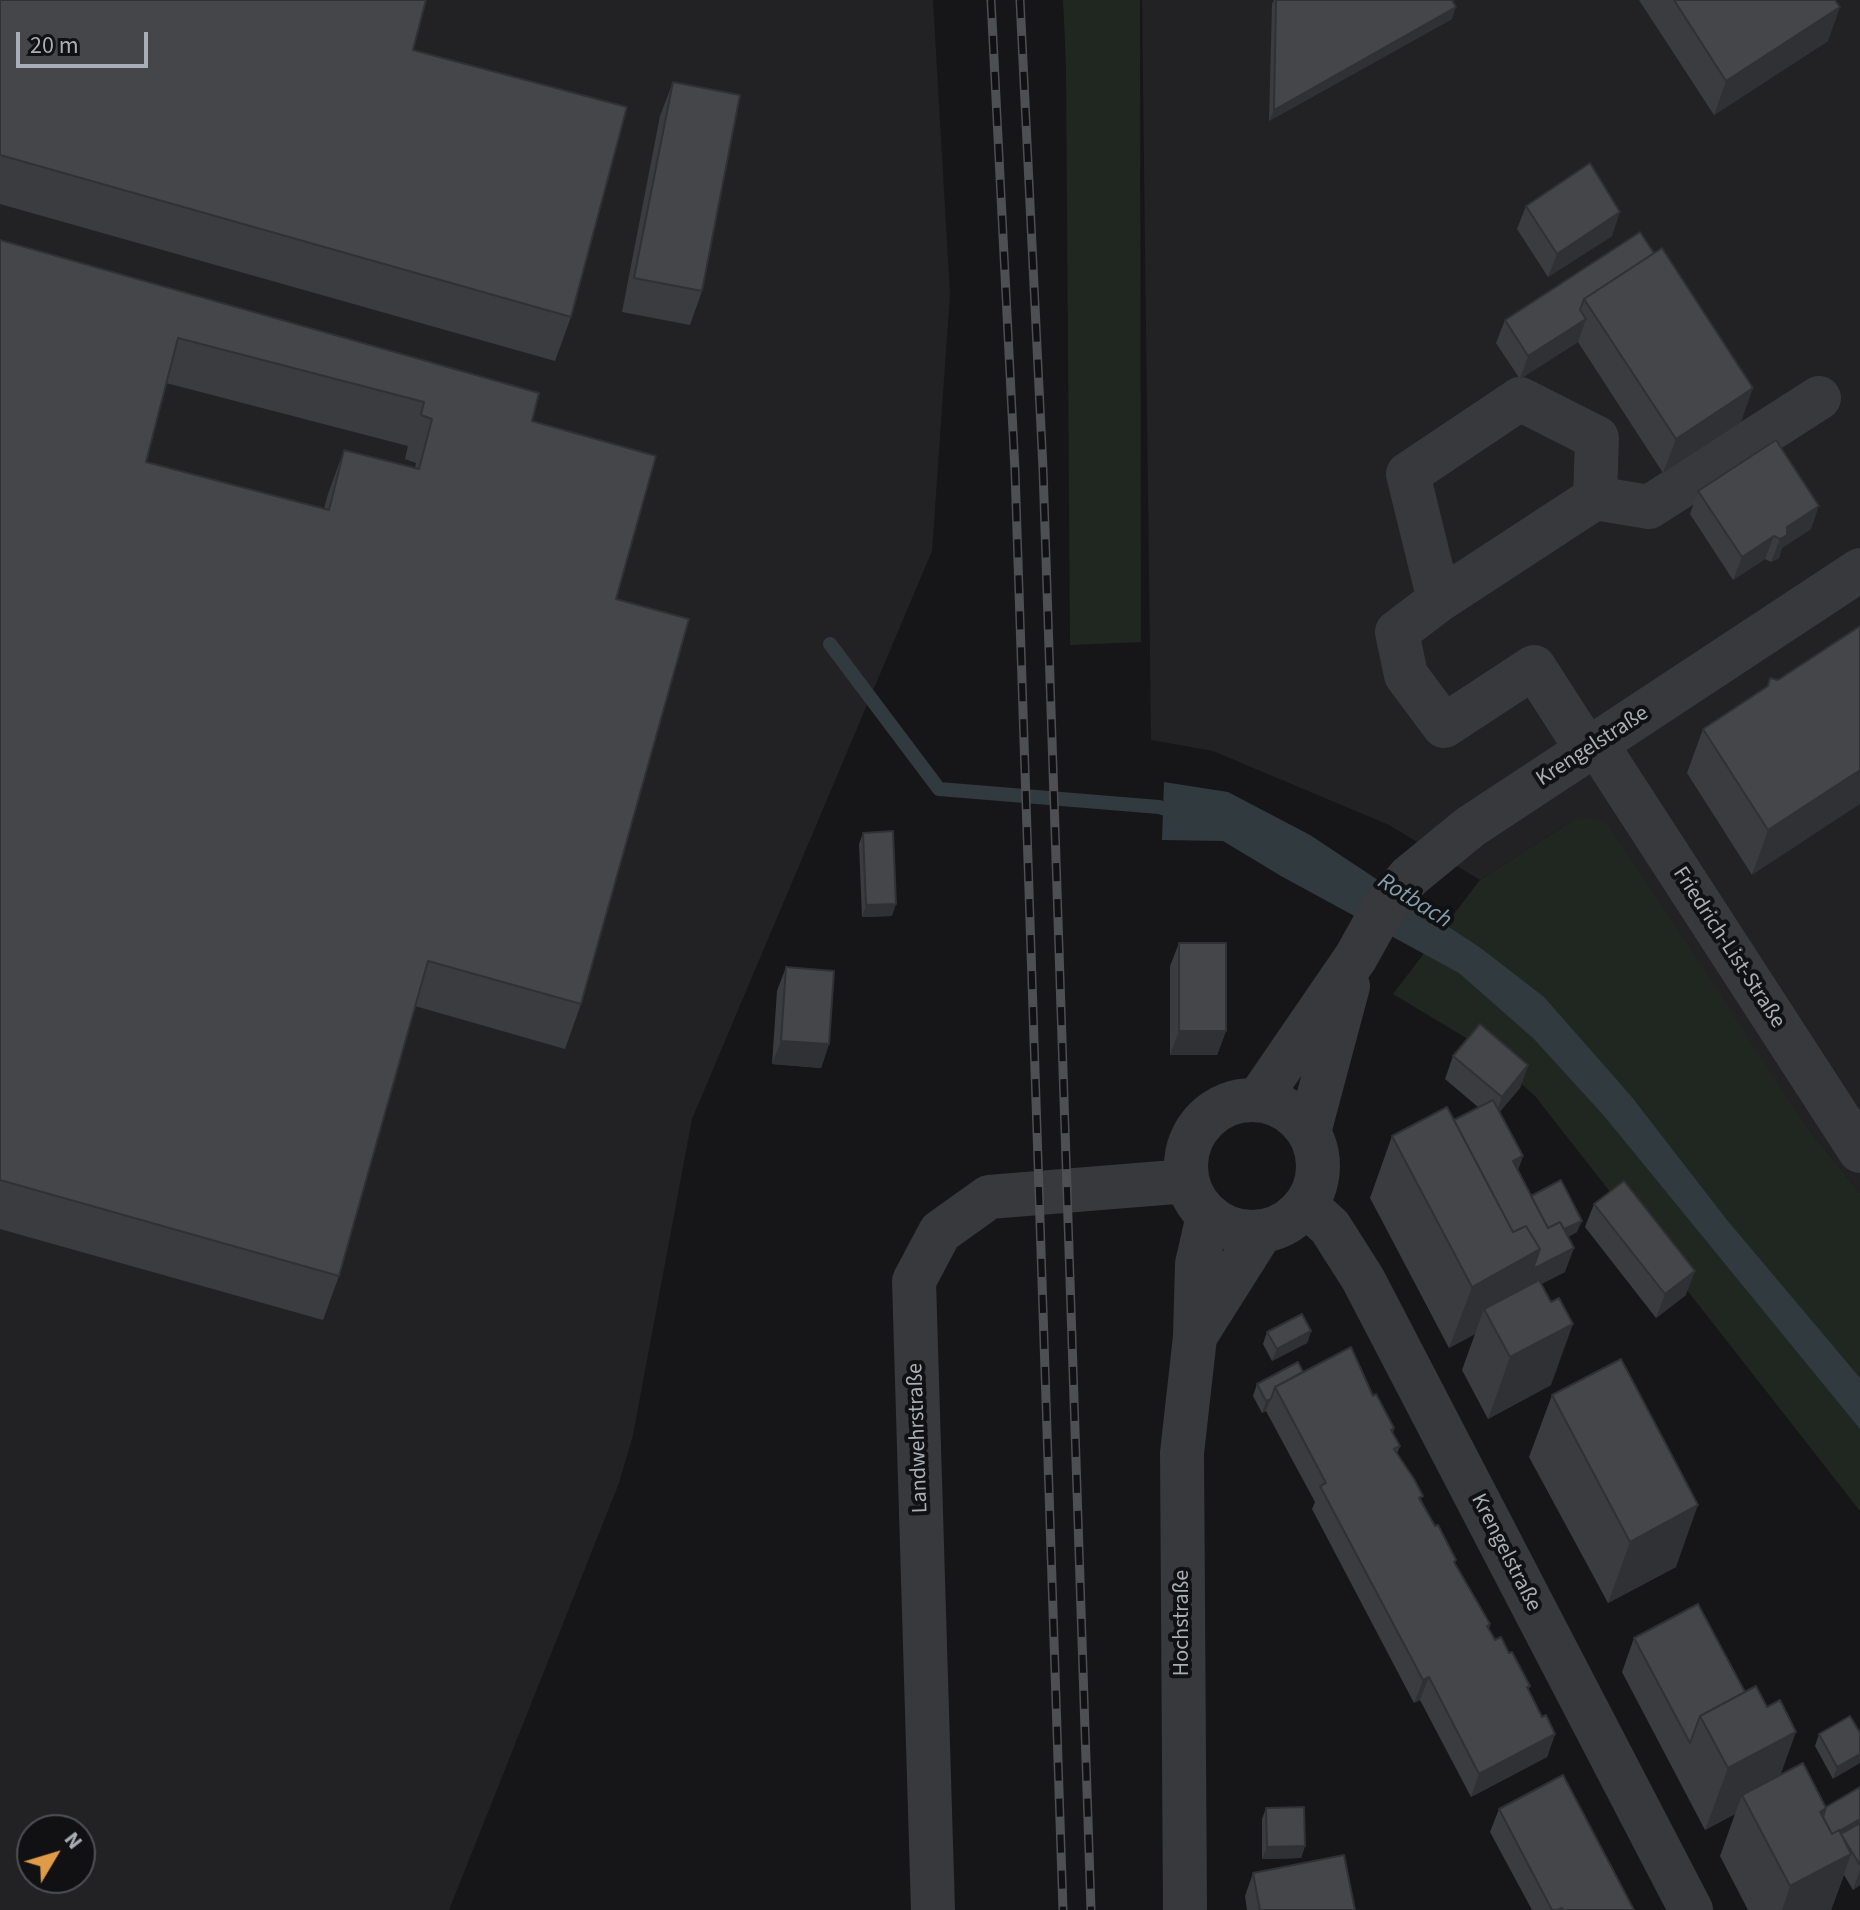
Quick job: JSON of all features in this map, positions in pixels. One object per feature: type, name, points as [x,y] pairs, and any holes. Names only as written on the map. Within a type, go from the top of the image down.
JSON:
[{"type":"street","points":[[1595,498],[1597,438],[1520,399],[1408,474],[1439,600],[1595,498],[1649,507],[1819,398]]},
{"type":"street","name":"Krengelstraße","points":[[1258,1100],[1356,957],[1385,905],[1409,877],[1470,827],[1860,570]]},
{"type":"street","name":"Friedrich-List-Straße","points":[[1439,600],[1397,632],[1406,675],[1444,726],[1534,667],[1593,748],[1860,1151]]},
{"type":"street","name":"Krengelstraße","points":[[1309,1132],[1356,957]]},
{"type":"street","points":[[1258,1100],[1278,1105],[1296,1116],[1309,1132],[1316,1149],[1318,1169],[1315,1188],[1294,1218],[1261,1232],[1242,1232],[1224,1226],[1198,1198],[1186,1161],[1191,1140],[1202,1123],[1218,1109],[1237,1102],[1258,1100]]},
{"type":"street","name":"Landwehrstraße","points":[[933,1910],[914,1281],[940,1232],[989,1197],[1198,1198]]},
{"type":"street","name":"Hochstraße","points":[[1185,1910],[1182,1453],[1195,1337],[1198,1198]]},
{"type":"street","name":"Krengelstraße","points":[[1306,1205],[1330,1227],[1363,1279],[1691,1910]]},
{"type":"street","name":"Hochstraße","points":[[1195,1337],[1261,1232]]},
{"type":"shaded area","points":[[0,0],[933,0],[950,294],[932,551],[692,1119],[633,1435],[619,1483],[449,1910],[0,1910]]},
{"type":"shaded area","points":[[1063,0],[1140,0],[1141,642],[1070,645]]},
{"type":"shaded area","points":[[1142,0],[1860,0],[1860,1193],[1573,820],[1480,880],[1389,825],[1213,751],[1151,740]]},
{"type":"shaded area","points":[[1164,782],[1228,792],[1310,835],[1482,949],[1544,997],[1631,1096],[1727,1220],[1860,1378],[1860,1429],[1605,1117],[1534,1039],[1459,973],[1223,841],[1162,840]]},
{"type":"shaded area","points":[[1586,818],[1608,825],[1806,1126],[1860,1193],[1860,1511],[1535,1096],[1476,1044],[1393,994],[1480,880],[1573,820]]},
{"type":"building","points":[[0,0],[426,0],[413,50],[627,107],[571,317],[0,155]]},
{"type":"building","points":[[1276,0],[1452,0],[1456,7],[1274,110]]},
{"type":"building","points":[[1674,0],[1835,0],[1840,7],[1726,81]]},
{"type":"building","points":[[673,82],[740,95],[702,291],[634,278]]},
{"type":"building","points":[[1590,163],[1620,212],[1557,254],[1526,206]]},
{"type":"building","points":[[1640,232],[1654,253],[1584,299],[1580,310],[1586,319],[1528,356],[1505,320]]},
{"type":"building","points":[[0,240],[539,393],[532,421],[656,456],[616,599],[689,619],[581,1004],[428,961],[339,1276],[0,1180]],"holes":[[[178,338],[424,402],[421,415],[432,419],[419,469],[344,450],[329,510],[146,462]]]},
{"type":"building","points":[[1662,248],[1753,388],[1676,439],[1584,299]]},
{"type":"building","points":[[1776,440],[1819,506],[1787,527],[1787,535],[1780,539],[1774,536],[1742,557],[1698,491]]},
{"type":"building","points":[[1860,626],[1860,770],[1768,830],[1703,729],[1768,686],[1770,678],[1778,680]]},
{"type":"building","points":[[893,831],[896,904],[866,905],[863,833]]},
{"type":"building","points":[[1179,943],[1226,943],[1226,1031],[1179,1031]]},
{"type":"building","points":[[786,967],[834,971],[829,1044],[781,1041]]},
{"type":"building","points":[[1480,1024],[1528,1065],[1502,1097],[1453,1056]]},
{"type":"building","points":[[1493,1100],[1523,1156],[1513,1161],[1548,1228],[1560,1222],[1574,1248],[1533,1269],[1540,1249],[1526,1226],[1513,1232],[1454,1120]]},
{"type":"building","points":[[1447,1107],[1513,1232],[1526,1226],[1540,1249],[1472,1287],[1392,1136]]},
{"type":"building","points":[[1561,1180],[1582,1221],[1564,1229],[1560,1222],[1548,1228],[1531,1196]]},
{"type":"building","points":[[1624,1181],[1695,1271],[1665,1294],[1594,1204]]},
{"type":"building","points":[[1539,1280],[1551,1302],[1559,1298],[1573,1324],[1510,1357],[1484,1309]]},
{"type":"building","points":[[1302,1314],[1311,1331],[1277,1349],[1267,1332]]},
{"type":"building","points":[[1351,1347],[1373,1396],[1376,1394],[1394,1428],[1391,1430],[1400,1446],[1394,1449],[1423,1496],[1419,1498],[1435,1526],[1438,1525],[1456,1560],[1454,1562],[1490,1624],[1487,1626],[1495,1640],[1501,1637],[1509,1653],[1512,1652],[1542,1717],[1546,1715],[1555,1734],[1479,1774],[1429,1677],[1423,1680],[1320,1486],[1326,1483],[1275,1387]]},
{"type":"building","points":[[1621,1359],[1698,1505],[1630,1542],[1552,1395]]},
{"type":"building","points":[[1298,1362],[1303,1372],[1275,1387],[1271,1399],[1266,1401],[1257,1384]]},
{"type":"building","points":[[1698,1604],[1745,1692],[1700,1716],[1690,1743],[1634,1638]]},
{"type":"building","points":[[1756,1686],[1767,1707],[1780,1700],[1796,1732],[1728,1768],[1700,1716]]},
{"type":"building","points":[[1850,1716],[1860,1733],[1860,1754],[1837,1767],[1819,1734]]},
{"type":"building","points":[[1803,1763],[1826,1808],[1820,1812],[1832,1834],[1839,1830],[1851,1854],[1790,1886],[1742,1795]]},
{"type":"building","points":[[1563,1775],[1634,1910],[1552,1910],[1499,1809]]},
{"type":"building","points":[[1860,1787],[1860,1819],[1832,1834],[1823,1817],[1826,1807]]},
{"type":"building","points":[[1304,1807],[1305,1846],[1267,1847],[1266,1808]]},
{"type":"building","points":[[1860,1823],[1860,1865],[1841,1834]]},
{"type":"building","points":[[1344,1855],[1355,1910],[1260,1910],[1253,1873]]},
{"type":"waterway","name":"Rotbach","points":[[830,644],[939,789],[1159,807],[1180,813]]},
{"type":"railway","points":[[991,0],[1015,471],[1063,1910]]},
{"type":"railway","points":[[1020,0],[1043,469],[1091,1910]]}]
